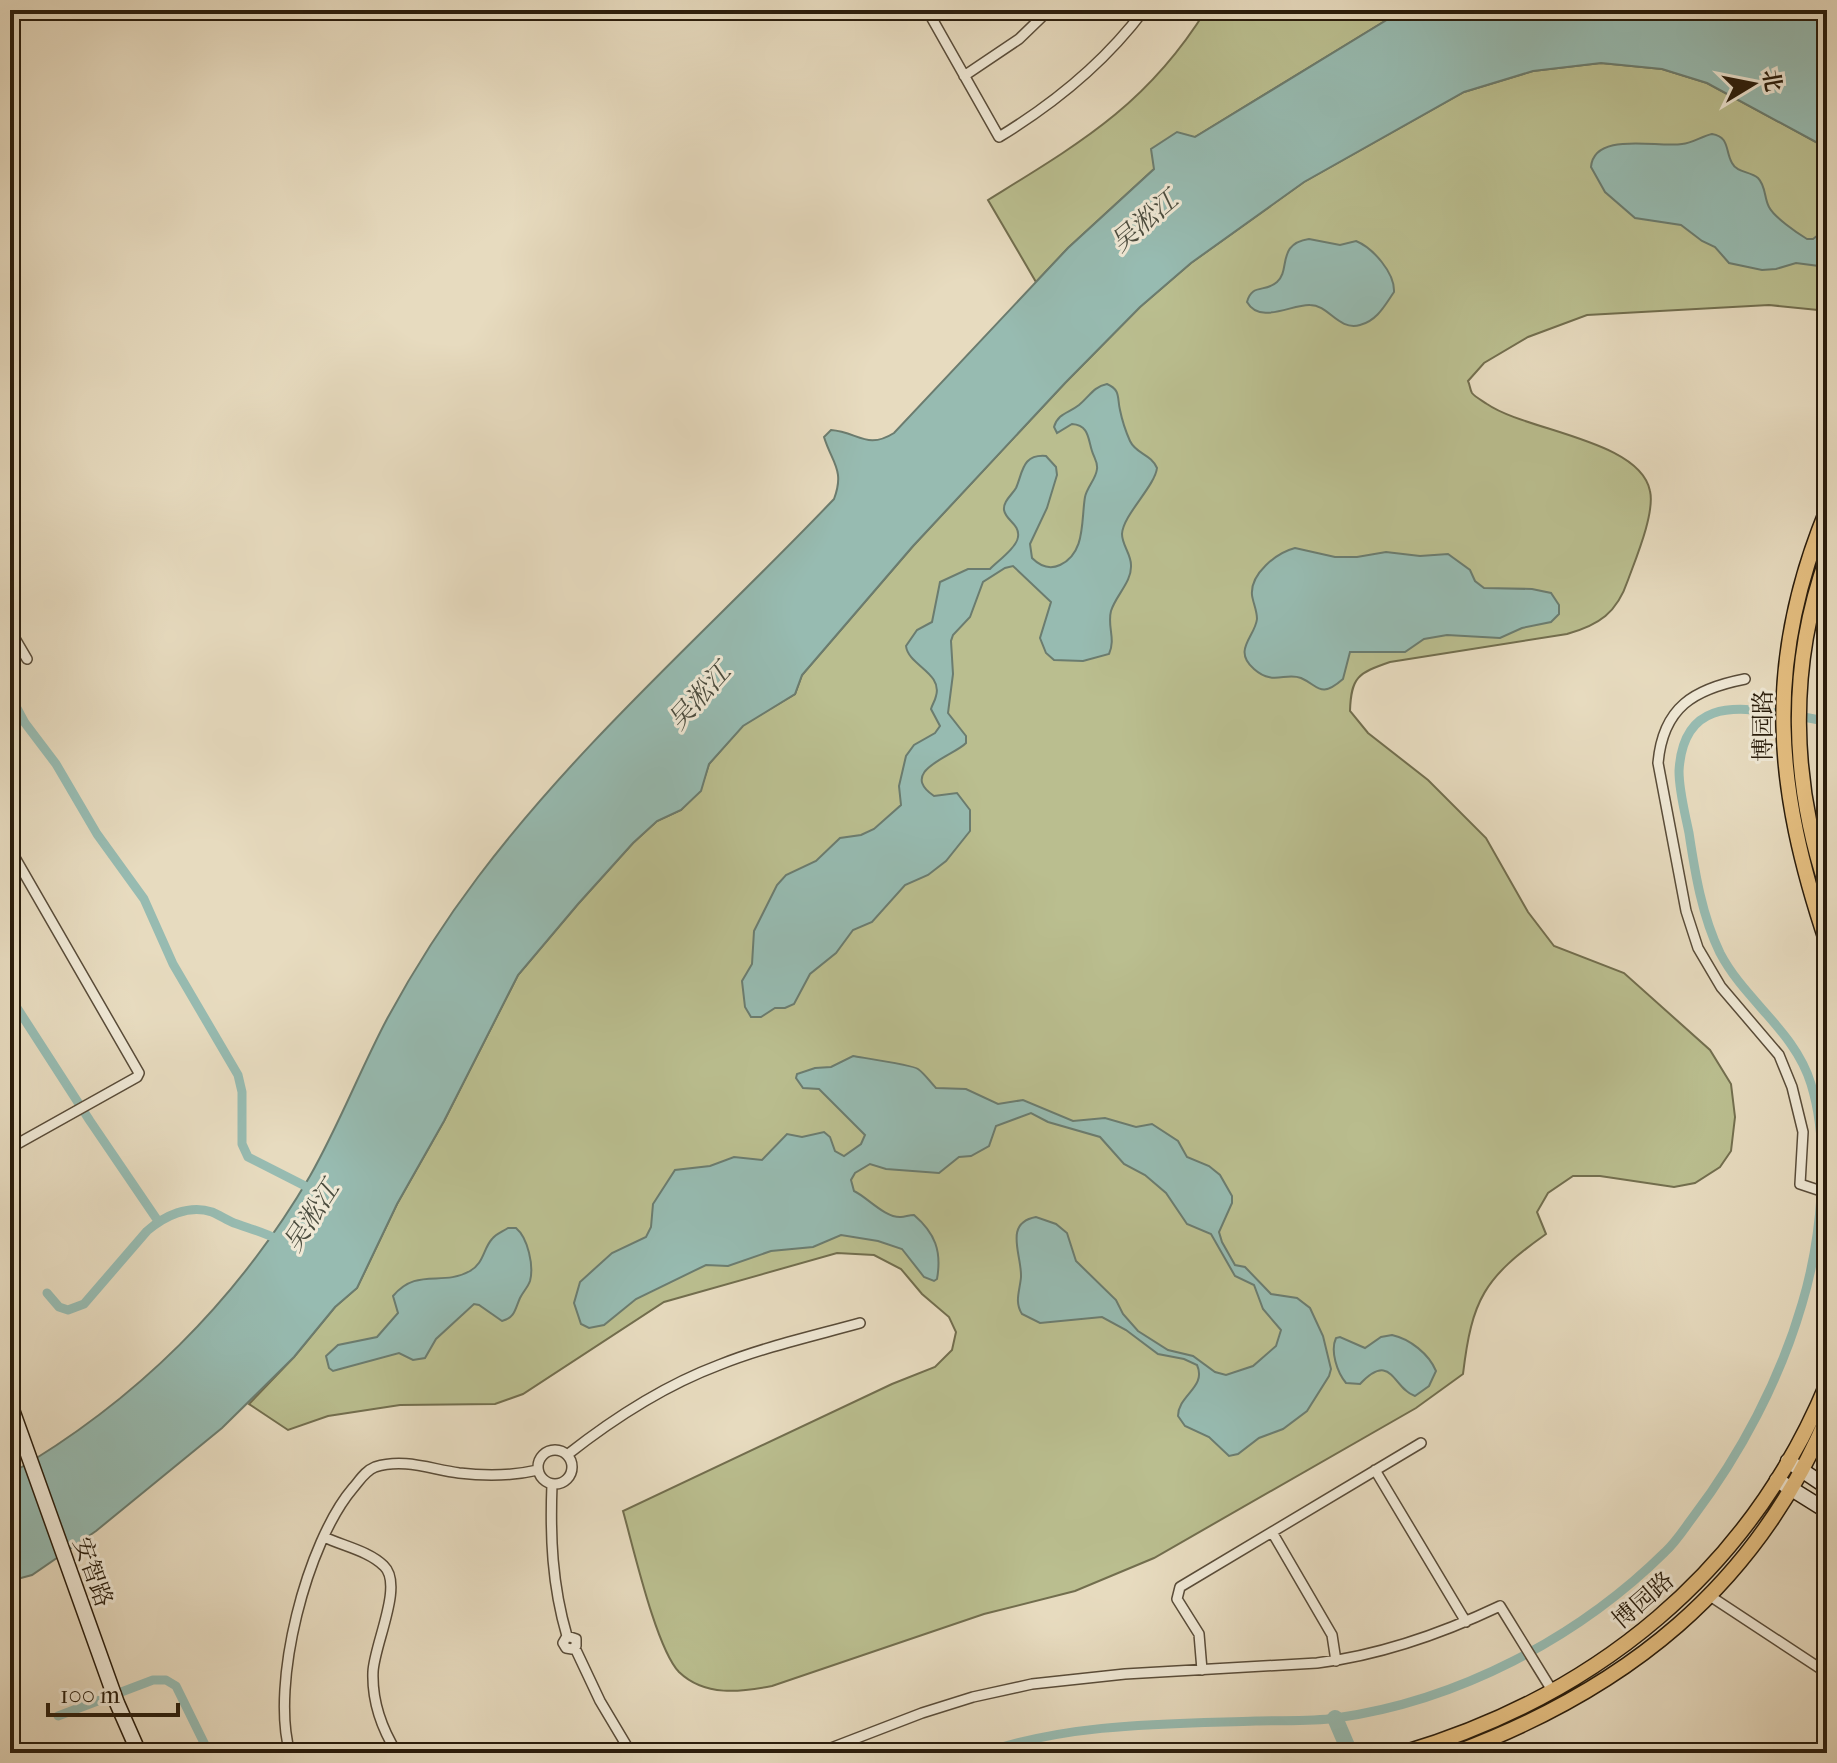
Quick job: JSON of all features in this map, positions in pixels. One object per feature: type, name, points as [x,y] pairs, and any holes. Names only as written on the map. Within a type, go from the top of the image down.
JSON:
[{"type":"main road","name":"博园路","points":[[1827,510],[1797,600],[1788,640],[1793,827],[1827,943]]},
{"type":"main road","name":"博园路","points":[[1791,696],[1827,558]]},
{"type":"main road","name":"博园路","points":[[1790,735],[1827,888]]},
{"type":"main road","name":"博园路","points":[[1403,1753],[1484,1724],[1553,1692],[1629,1642],[1672,1606],[1738,1537],[1777,1480],[1814,1416],[1827,1384]]},
{"type":"main road","name":"博园路","points":[[1455,1753],[1534,1720],[1606,1679],[1697,1610],[1736,1569],[1776,1517],[1804,1471],[1827,1418]]},
{"type":"street","points":[[937,10],[930,15],[999,137],[1025,122],[1087,73],[1144,10]]},
{"type":"street","points":[[964,76],[1019,39],[1049,10]]},
{"type":"street","points":[[10,630],[27,659]]},
{"type":"street","points":[[1745,679],[1714,685],[1692,697],[1672,717],[1660,745],[1658,763],[1686,911],[1698,948],[1721,987],[1779,1055],[1792,1087],[1803,1132],[1800,1184],[1827,1193]]},
{"type":"street","points":[[10,849],[139,1073],[137,1077],[10,1148]]},
{"type":"street","points":[[567,1455],[600,1429],[677,1383],[739,1357],[860,1323]]},
{"type":"street","name":"安智路","points":[[10,1404],[117,1703],[139,1753]]},
{"type":"street","points":[[1202,1670],[1201,1639],[1177,1599],[1180,1587],[1421,1443]]},
{"type":"street","points":[[555,1449],[567,1455],[572,1463],[566,1481],[552,1484],[544,1481],[538,1470],[540,1458],[547,1451],[555,1449]]},
{"type":"street","points":[[1788,1461],[1827,1487]]},
{"type":"street","points":[[290,1753],[283,1722],[289,1658],[306,1585],[324,1537],[344,1499],[365,1474],[376,1467],[400,1463],[483,1475],[538,1470]]},
{"type":"street","points":[[1375,1470],[1466,1622]]},
{"type":"street","points":[[1777,1480],[1827,1511]]},
{"type":"street","points":[[552,1484],[553,1563],[556,1594],[567,1636],[563,1640],[564,1646],[569,1650],[575,1648],[600,1701],[631,1753]]},
{"type":"street","points":[[1272,1532],[1332,1635],[1336,1661]]},
{"type":"street","points":[[324,1537],[370,1556],[382,1563],[391,1575],[392,1589],[376,1648],[373,1687],[381,1722],[397,1753]]},
{"type":"street","points":[[1710,1596],[1827,1673]]},
{"type":"street","points":[[818,1753],[922,1713],[1002,1690],[1057,1680],[1336,1661],[1383,1651],[1466,1622],[1500,1606],[1553,1692]]},
{"type":"green space","points":[[1206,10],[1403,10],[1195,137],[1154,169],[1068,248],[1036,282],[988,200],[1082,140],[1135,97],[1160,72]]},
{"type":"green space","points":[[1601,63],[1662,69],[1707,83],[1827,148],[1827,308],[1818,310],[1769,305],[1587,315],[1528,337],[1484,363],[1468,381],[1477,397],[1505,413],[1604,448],[1626,460],[1642,474],[1650,491],[1650,511],[1624,591],[1605,616],[1567,634],[1390,662],[1370,670],[1355,683],[1350,711],[1368,733],[1428,780],[1486,838],[1528,912],[1554,946],[1624,973],[1710,1050],[1731,1084],[1735,1117],[1731,1151],[1720,1167],[1695,1183],[1674,1187],[1600,1176],[1573,1176],[1548,1193],[1537,1212],[1546,1234],[1508,1264],[1485,1292],[1471,1327],[1463,1374],[1416,1408],[1154,1558],[1075,1591],[984,1614],[760,1688],[736,1691],[712,1689],[700,1686],[679,1672],[670,1660],[654,1620],[623,1511],[892,1384],[935,1367],[952,1350],[956,1332],[949,1317],[922,1294],[901,1269],[874,1255],[837,1253],[664,1302],[523,1394],[495,1404],[400,1405],[328,1416],[288,1430],[249,1404],[294,1357],[335,1307],[357,1288],[397,1204],[444,1121],[518,975],[633,843],[657,821],[681,810],[700,791],[709,764],[743,725],[795,694],[802,675],[913,546],[1140,307],[1191,263],[1304,182],[1464,92],[1533,71]]},
{"type":"water","name":"吴淞江","points":[[1403,10],[1827,10],[1827,148],[1707,83],[1662,69],[1601,63],[1533,71],[1464,92],[1304,182],[1191,263],[1140,307],[1065,383],[913,546],[802,675],[795,694],[743,726],[709,764],[701,791],[681,810],[657,821],[633,843],[518,975],[444,1121],[397,1204],[357,1288],[335,1307],[294,1357],[222,1428],[96,1531],[32,1575],[10,1581],[10,1474],[56,1446],[141,1381],[180,1345],[250,1265],[310,1176],[377,1038],[408,982],[478,877],[518,826],[605,730],[834,499],[838,473],[824,437],[831,430],[869,440],[894,433],[1068,248],[1154,169],[1151,149],[1177,132],[1195,137]]},
{"type":"water","points":[[1712,134],[1722,138],[1734,166],[1758,178],[1769,207],[1786,224],[1807,239],[1813,239],[1827,228],[1827,267],[1796,263],[1762,270],[1729,263],[1715,247],[1681,225],[1635,218],[1605,192],[1591,167],[1595,156],[1615,145],[1682,144]]},
{"type":"water","points":[[1309,239],[1340,245],[1356,241],[1382,262],[1391,277],[1394,292],[1376,316],[1366,323],[1352,326],[1317,306],[1268,313],[1253,309],[1247,302],[1252,292],[1277,282],[1292,246]]},
{"type":"water","points":[[1107,384],[1116,392],[1130,441],[1157,468],[1124,526],[1122,538],[1131,561],[1131,571],[1111,611],[1112,643],[1109,654],[1083,661],[1054,660],[1046,653],[1040,638],[1051,602],[1013,566],[983,582],[970,617],[951,641],[953,674],[948,713],[966,736],[966,743],[932,765],[922,779],[924,787],[934,796],[957,793],[970,810],[970,831],[946,861],[928,875],[905,885],[872,922],[853,930],[836,953],[810,974],[794,1004],[775,1008],[761,1017],[751,1017],[745,1007],[742,981],[752,964],[754,931],[777,885],[786,875],[816,861],[840,838],[861,835],[874,829],[901,805],[899,786],[906,756],[914,745],[935,733],[940,726],[931,709],[936,696],[935,681],[908,653],[906,646],[917,630],[932,622],[940,582],[968,569],[990,569],[1017,541],[1018,533],[1005,514],[1004,507],[1025,465],[1032,458],[1046,456],[1056,467],[1057,475],[1047,508],[1030,544],[1032,558],[1041,565],[1052,567],[1068,560],[1074,553],[1081,535],[1085,497],[1097,464],[1082,427],[1072,424],[1057,433],[1054,427],[1061,416]]},
{"type":"water","points":[[1295,548],[1335,557],[1386,552],[1420,556],[1448,554],[1470,570],[1475,581],[1484,588],[1532,589],[1551,593],[1559,605],[1559,614],[1551,622],[1522,628],[1500,638],[1447,635],[1424,639],[1405,652],[1350,652],[1343,679],[1324,690],[1301,678],[1267,677],[1254,669],[1245,656],[1246,644],[1257,619],[1252,587],[1266,566],[1280,554]]},
{"type":"water","points":[[853,1056],[914,1067],[936,1088],[966,1089],[998,1104],[1023,1100],[1073,1121],[1105,1118],[1136,1127],[1152,1124],[1178,1141],[1187,1157],[1209,1166],[1220,1175],[1232,1196],[1219,1232],[1235,1265],[1245,1267],[1271,1294],[1297,1298],[1310,1308],[1323,1336],[1331,1369],[1307,1411],[1283,1429],[1259,1438],[1238,1454],[1229,1456],[1209,1437],[1185,1426],[1178,1416],[1182,1402],[1198,1379],[1197,1365],[1158,1354],[1102,1317],[1040,1323],[1022,1314],[1018,1300],[1021,1268],[1017,1233],[1026,1220],[1036,1217],[1056,1224],[1067,1233],[1076,1261],[1116,1300],[1138,1331],[1168,1350],[1193,1356],[1215,1372],[1226,1375],[1253,1366],[1276,1346],[1281,1330],[1263,1309],[1254,1285],[1235,1276],[1211,1234],[1187,1224],[1166,1193],[1145,1175],[1124,1164],[1100,1137],[1048,1122],[1031,1113],[996,1126],[989,1146],[971,1156],[959,1157],[939,1173],[886,1169],[870,1164],[855,1173],[851,1180],[854,1191],[889,1214],[901,1217],[914,1215],[927,1229],[937,1251],[937,1279],[934,1281],[924,1277],[902,1249],[878,1241],[841,1235],[813,1247],[771,1251],[728,1266],[706,1265],[636,1299],[604,1325],[589,1328],[581,1324],[574,1303],[580,1282],[612,1253],[646,1237],[651,1227],[653,1204],[675,1170],[710,1166],[734,1157],[762,1160],[787,1134],[802,1137],[824,1132],[830,1137],[835,1151],[844,1156],[861,1144],[865,1135],[819,1089],[803,1088],[796,1078],[797,1074],[831,1067]]},
{"type":"water","points":[[508,1228],[516,1228],[524,1238],[531,1268],[529,1283],[510,1318],[502,1321],[474,1304],[436,1339],[425,1358],[413,1360],[399,1353],[333,1371],[329,1368],[326,1356],[338,1345],[377,1337],[398,1313],[393,1296],[402,1287],[411,1282],[450,1278],[470,1271],[478,1264],[492,1239]]},
{"type":"water","points":[[1392,1335],[1412,1344],[1429,1359],[1436,1371],[1429,1386],[1415,1396],[1386,1371],[1371,1374],[1360,1384],[1346,1383],[1335,1361],[1336,1338],[1365,1348],[1381,1337]]},
{"type":"waterway","name":"吴淞江","points":[[10,695],[97,834],[144,899],[173,964],[238,1075],[242,1092],[242,1144],[248,1157],[313,1190]]},
{"type":"waterway","points":[[983,1753],[1083,1730],[1326,1719],[1382,1710],[1427,1697],[1471,1681],[1555,1638],[1631,1583],[1676,1540],[1727,1468],[1757,1416],[1782,1361],[1809,1279],[1818,1224],[1822,1165],[1817,1109],[1804,1065],[1782,1032],[1730,970],[1708,924],[1681,794],[1679,771],[1683,748],[1700,720],[1729,710],[1764,711],[1827,722]]},
{"type":"waterway","points":[[10,997],[158,1221]]},
{"type":"waterway","name":"吴淞江","points":[[47,1293],[59,1307],[68,1310],[84,1304],[147,1231],[169,1216],[186,1211],[212,1212],[281,1241]]},
{"type":"waterway","points":[[58,1716],[153,1680],[166,1680],[176,1686],[209,1753]]},
{"type":"waterway","points":[[1335,1718],[1350,1753]]}]
